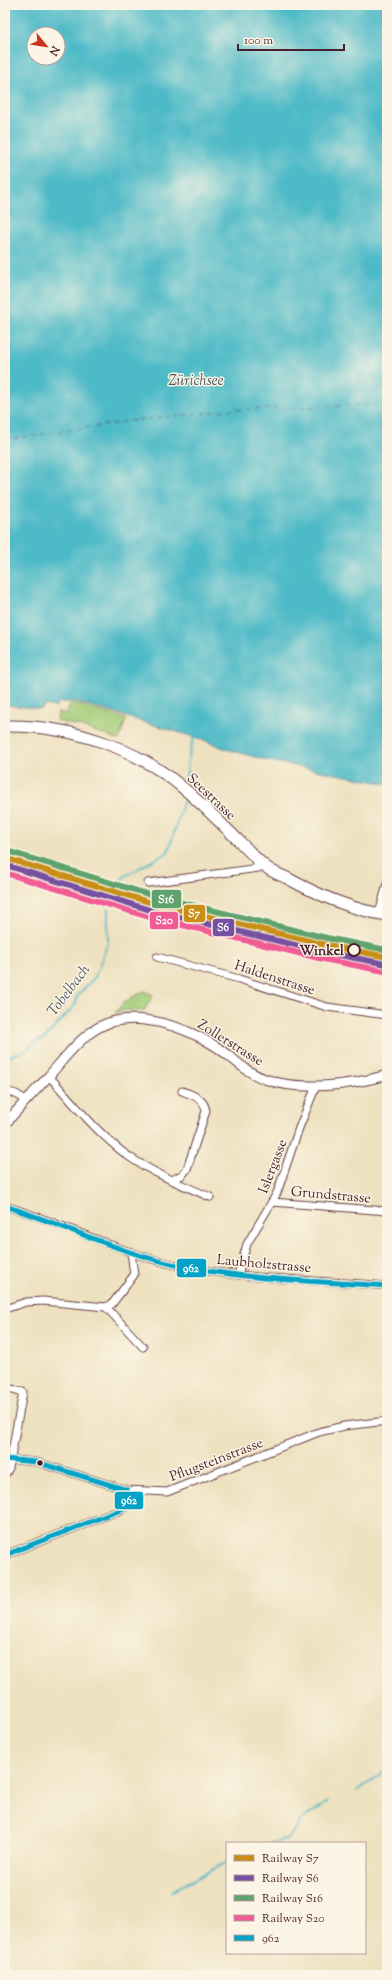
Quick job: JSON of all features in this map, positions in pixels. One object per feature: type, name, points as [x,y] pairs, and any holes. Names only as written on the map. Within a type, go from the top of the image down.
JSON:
[{"type":"main road","name":"Seestrasse","points":[[5,726],[32,726],[68,732],[104,742],[131,754],[154,767],[178,784],[266,867],[312,891],[383,914]]},
{"type":"street","points":[[148,883],[266,867]]},
{"type":"street","points":[[383,914],[387,884]]},
{"type":"street","name":"Haldenstrasse","points":[[157,957],[239,979],[327,1007],[387,1015]]},
{"type":"street","name":"Zollerstrasse","points":[[5,1124],[86,1037],[107,1023],[130,1019],[156,1022],[186,1031],[213,1044],[247,1071],[264,1079],[282,1084],[316,1086],[371,1079],[387,1075]]},
{"type":"street","points":[[49,1076],[104,1136],[129,1156],[172,1180],[210,1197]]},
{"type":"street","name":"Islergasse","points":[[238,1275],[247,1244],[277,1193],[299,1128],[316,1086]]},
{"type":"street","points":[[5,1091],[16,1094],[26,1100]]},
{"type":"street","points":[[172,1180],[182,1175],[187,1169],[206,1111],[205,1104],[198,1098],[182,1091]]},
{"type":"street","name":"Grundstrasse","points":[[272,1202],[387,1212]]},
{"type":"street","name":"Laubholzstrasse","points":[[5,1206],[42,1218],[131,1252],[176,1265],[238,1275],[387,1286]]},
{"type":"street","points":[[5,1309],[26,1302],[43,1301],[106,1307],[112,1304],[134,1275],[131,1252]]},
{"type":"street","points":[[106,1307],[142,1347]]},
{"type":"street","points":[[5,1387],[23,1392],[7,1459],[9,1468],[5,1476]]},
{"type":"street","name":"Pflugsteinstrasse","points":[[7,1459],[36,1462],[127,1490],[170,1491],[319,1432],[344,1426],[387,1421]]},
{"type":"street","points":[[5,1555],[118,1511],[127,1506],[130,1498],[127,1490]]},
{"type":"green space","points":[[70,704],[77,704],[126,719],[119,740],[80,726],[57,721],[58,712],[67,714]]},
{"type":"green space","points":[[144,991],[153,995],[144,1011],[124,1010],[115,1013],[124,1002]]},
{"type":"water","name":"Zürichsee","points":[[5,5],[387,5],[387,784],[269,761],[77,702],[60,702],[55,707],[44,705],[42,709],[5,705]]},
{"type":"waterway","name":"Tobelbach","points":[[186,779],[189,755],[194,737]]},
{"type":"waterway","name":"Tobelbach","points":[[116,885],[125,876],[168,852],[184,800]]},
{"type":"waterway","name":"Tobelbach","points":[[5,1058],[26,1050],[35,1042],[45,1038],[75,1005],[78,995],[95,977],[108,943],[108,909]]},
{"type":"waterway","points":[[357,1791],[387,1770]]},
{"type":"waterway","points":[[275,1842],[289,1838],[301,1820],[328,1802]]},
{"type":"waterway","points":[[172,1891],[226,1863]]},
{"type":"ferry route","points":[[5,440],[138,420],[231,410],[387,404]]},
{"type":"rail line","name":"S16","points":[[7,851],[154,896],[327,938],[387,950]]},
{"type":"rail line","name":"S7","points":[[5,858],[152,903],[326,945],[387,957]]},
{"type":"rail line","name":"S6","points":[[5,865],[150,910],[324,952],[386,964]]},
{"type":"rail line","name":"S20","points":[[5,873],[149,917],[323,959],[384,971]]},
{"type":"transit line","name":"962","points":[[5,1206],[132,1253],[176,1265],[255,1277],[387,1286]]},
{"type":"transit line","name":"962","points":[[5,1459],[36,1462],[127,1490],[130,1498],[127,1506],[118,1511],[5,1555]]},
{"type":"place","name":"Winkel","points":[[354,950]]}]
